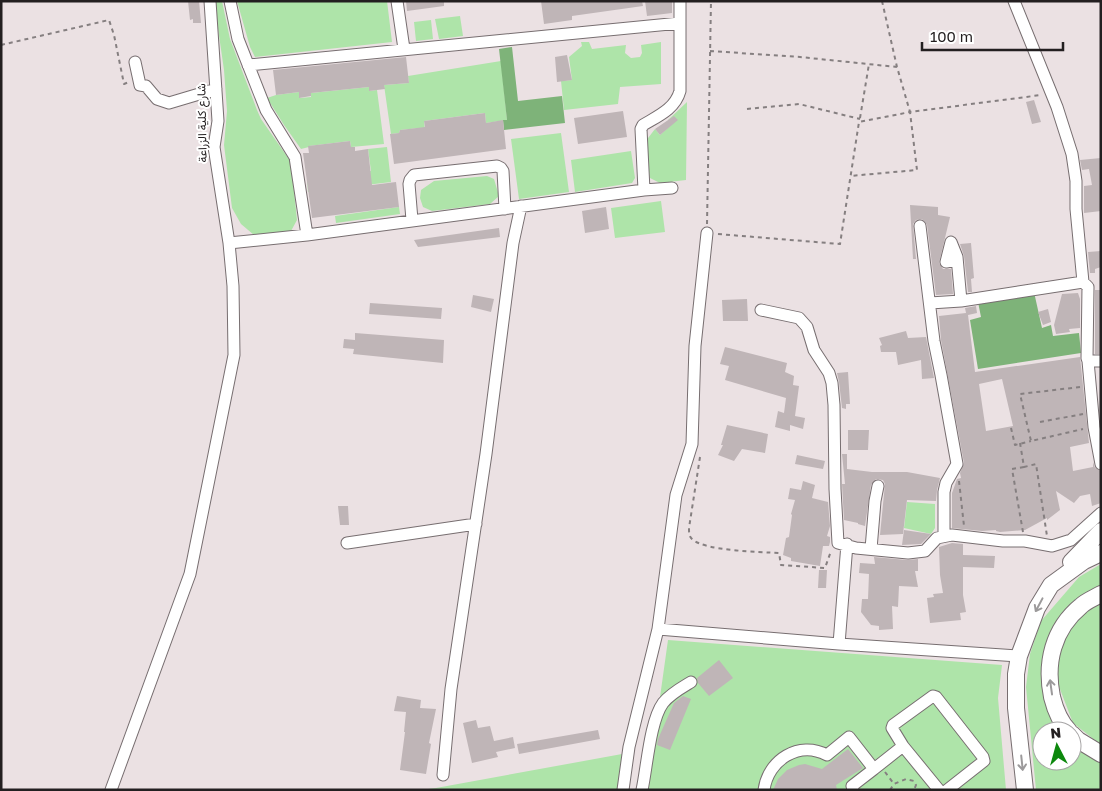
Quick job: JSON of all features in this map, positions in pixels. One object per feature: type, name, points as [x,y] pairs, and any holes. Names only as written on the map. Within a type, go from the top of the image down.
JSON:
[{"type":"highway","points":[[1024,790],[1016,708],[1016,674],[1019,656],[1036,608],[1051,584],[1101,531]]},
{"type":"highway","points":[[1051,584],[1084,561],[1101,553]]},
{"type":"highway","points":[[1060,721],[1054,705],[1050,685],[1049,664],[1054,643],[1065,624],[1081,605],[1101,594]]},
{"type":"highway","points":[[1082,742],[1101,754]]},
{"type":"street","name":"شارع كلية الزراعة","points":[[111,790],[190,574],[234,356],[233,286],[229,243],[214,147],[218,121],[210,1]]},
{"type":"street","points":[[230,1],[238,39],[266,110],[295,157],[307,235]]},
{"type":"street","points":[[397,1],[404,49]]},
{"type":"street","points":[[644,190],[641,129],[643,125],[671,107],[678,99],[680,91],[680,1]]},
{"type":"street","points":[[1014,1],[1064,129],[1074,164],[1083,282],[1088,288],[1090,387],[1094,427],[1101,464]]},
{"type":"street","points":[[248,65],[680,23]]},
{"type":"street","points":[[135,62],[140,85],[146,86],[156,99],[169,103],[216,89]]},
{"type":"street","points":[[412,220],[409,184],[414,175],[497,166],[503,171],[505,208]]},
{"type":"street","points":[[229,243],[307,235],[644,190],[672,188]]},
{"type":"street","points":[[443,775],[451,689],[476,524],[513,244],[522,206]]},
{"type":"street","points":[[920,226],[934,341],[957,464],[946,483],[944,492],[944,536]]},
{"type":"street","points":[[623,790],[629,748],[658,629],[676,495],[692,444],[695,346],[707,233]]},
{"type":"street","points":[[957,260],[961,301]]},
{"type":"street","points":[[930,303],[961,301],[1083,282]]},
{"type":"street","points":[[760,310],[799,318],[803,322],[810,332],[814,350],[832,383],[835,489],[843,541],[839,644]]},
{"type":"street","points":[[1088,361],[1101,361]]},
{"type":"street","points":[[871,549],[878,486]]},
{"type":"street","points":[[843,541],[856,548],[908,553],[925,551],[937,538],[944,536],[1025,541],[1052,546],[1071,540],[1101,513]]},
{"type":"street","points":[[348,543],[476,524]]},
{"type":"street","points":[[658,629],[1019,656]]},
{"type":"street","points":[[642,790],[654,724],[660,710],[666,700],[690,682]]},
{"type":"street","points":[[939,790],[893,731],[893,725],[930,697],[936,697],[984,760],[947,790]]},
{"type":"street","points":[[764,790],[772,768],[784,756],[799,750],[826,755],[849,737],[876,767]]},
{"type":"street","points":[[853,790],[852,786],[903,746]]},
{"type":"path","points":[[711,1],[707,233],[840,244],[869,64]]},
{"type":"path","points":[[850,176],[917,170],[910,112],[896,67],[882,1]]},
{"type":"path","points":[[1,45],[109,20],[114,34],[124,84],[138,79]]},
{"type":"path","points":[[710,51],[800,57],[896,67]]},
{"type":"path","points":[[747,109],[799,104],[859,120],[1051,94]]},
{"type":"path","points":[[1031,441],[1020,394],[1090,387]]},
{"type":"path","points":[[1040,422],[1093,412]]},
{"type":"path","points":[[1011,428],[1015,444],[1020,444],[1094,427]]},
{"type":"path","points":[[1020,444],[1024,467]]},
{"type":"path","points":[[701,450],[688,528],[693,540],[709,547],[778,553],[781,565],[825,568],[834,541],[843,541]]},
{"type":"path","points":[[957,464],[965,536]]},
{"type":"path","points":[[1025,541],[1012,469],[1036,464],[1046,518],[1048,546]]},
{"type":"path","points":[[876,767],[894,784]]},
{"type":"path","points":[[890,790],[894,784],[906,779],[911,780],[916,785],[914,790]]},
{"type":"green space","points":[[214,1],[222,1],[230,39],[261,119],[291,162],[297,220],[291,231],[254,235],[241,224],[232,208],[224,145],[227,111],[224,70]]},
{"type":"green space","points":[[237,1],[387,1],[392,42],[255,57],[250,47]]},
{"type":"green space","points":[[460,16],[463,36],[439,39],[435,19]]},
{"type":"green space","points":[[431,20],[433,39],[416,41],[414,22]]},
{"type":"green space","points":[[581,42],[589,42],[592,49],[626,45],[625,53],[631,58],[640,57],[642,53],[641,45],[661,42],[661,84],[620,87],[618,104],[564,110],[561,81],[572,80],[569,57],[582,46]]},
{"type":"green space","points":[[512,47],[518,101],[562,96],[565,123],[504,130],[503,120],[507,120],[499,49]]},
{"type":"green space","points":[[501,61],[507,120],[486,123],[485,113],[424,121],[425,130],[419,128],[400,130],[399,133],[391,134],[384,85],[409,83],[408,76]]},
{"type":"green space","points":[[369,87],[369,91],[377,90],[384,144],[351,147],[350,141],[309,146],[301,149],[267,98],[299,92],[300,98],[311,97],[311,93]]},
{"type":"green space","points":[[687,102],[686,180],[660,183],[650,178],[645,142],[655,129],[660,135],[671,125],[668,120]]},
{"type":"green space","points":[[561,133],[569,192],[519,199],[511,139]]},
{"type":"green space","points":[[387,147],[391,182],[308,192],[307,179],[371,171],[368,149]]},
{"type":"green space","points":[[631,151],[635,178],[632,183],[575,192],[571,160]]},
{"type":"green space","points":[[487,176],[494,179],[499,196],[490,204],[432,211],[423,207],[420,198],[421,190],[434,181]]},
{"type":"green space","points":[[661,201],[665,232],[615,238],[611,208]]},
{"type":"green space","points":[[399,207],[400,214],[336,223],[335,216]]},
{"type":"green space","points":[[1034,292],[1042,328],[1051,325],[1053,336],[1079,333],[1081,353],[978,369],[970,320],[981,317],[978,302]]},
{"type":"green space","points":[[907,502],[935,504],[935,528],[931,534],[904,528]]},
{"type":"green space","points":[[1101,564],[1101,587],[1046,648],[1059,721],[1032,721],[1032,749],[1026,687],[1030,654],[1041,621],[1079,577]]},
{"type":"green space","points":[[1101,603],[1101,745],[1082,730],[1082,721],[1072,721],[1058,684],[1058,652],[1074,622],[1096,604]]},
{"type":"green space","points":[[668,640],[1002,665],[998,698],[1006,790],[647,790]]},
{"type":"green space","points":[[1082,751],[1101,763],[1101,790],[1036,790],[1034,771],[1082,771]]},
{"type":"green space","points":[[622,754],[618,790],[420,790],[436,788]]},
{"type":"building","points":[[188,1],[199,1],[201,23],[193,23],[193,19],[190,20]]},
{"type":"building","points":[[406,1],[444,1],[444,6],[407,11]]},
{"type":"building","points":[[541,1],[642,1],[643,6],[572,16],[572,20],[544,24]]},
{"type":"building","points":[[645,1],[672,1],[672,13],[647,16]]},
{"type":"building","points":[[567,55],[572,80],[557,82],[555,57]]},
{"type":"building","points":[[406,57],[409,83],[384,85],[385,89],[369,91],[369,87],[311,93],[311,96],[299,98],[299,92],[276,95],[273,70]]},
{"type":"building","points":[[1034,100],[1041,122],[1032,124],[1026,102]]},
{"type":"building","points":[[623,111],[627,137],[578,144],[574,118]]},
{"type":"building","points":[[485,113],[486,123],[503,120],[506,149],[394,164],[390,134],[399,133],[400,130],[425,127],[424,121]]},
{"type":"building","points":[[674,116],[678,120],[660,135],[655,129]]},
{"type":"building","points":[[350,141],[351,147],[355,147],[355,151],[368,149],[372,185],[396,182],[399,207],[312,218],[303,153],[309,153],[308,146]]},
{"type":"building","points":[[1101,158],[1101,211],[1084,213],[1084,186],[1092,185],[1089,169],[1082,170],[1080,160]]},
{"type":"building","points":[[910,205],[938,207],[938,215],[950,217],[939,263],[943,269],[951,269],[953,294],[936,295],[927,225],[922,219],[916,220],[913,224],[916,259],[913,259]]},
{"type":"building","points":[[606,207],[609,229],[585,233],[582,211]]},
{"type":"building","points":[[499,228],[500,237],[418,247],[414,240]]},
{"type":"building","points":[[971,243],[974,278],[971,279],[972,292],[968,292],[964,256],[960,244]]},
{"type":"building","points":[[1101,251],[1101,267],[1095,269],[1095,273],[1090,273],[1088,252]]},
{"type":"building","points":[[1095,290],[1101,290],[1101,354],[1095,354]]},
{"type":"building","points":[[1078,293],[1080,299],[1080,328],[1069,329],[1070,332],[1056,334],[1054,325],[1062,294]]},
{"type":"building","points":[[473,295],[494,299],[491,312],[471,307]]},
{"type":"building","points":[[747,299],[748,321],[723,321],[722,300]]},
{"type":"building","points":[[370,303],[442,308],[441,319],[369,314]]},
{"type":"building","points":[[976,306],[977,313],[968,315],[975,372],[1080,357],[1089,443],[1070,447],[1073,471],[1093,467],[1093,462],[1095,468],[1101,471],[1101,503],[1092,506],[1090,494],[1080,496],[1074,503],[1056,491],[1060,510],[1047,520],[1047,518],[1025,530],[1000,532],[996,530],[982,531],[952,528],[952,493],[957,479],[961,478],[960,473],[964,463],[941,340],[939,316],[966,313],[965,308]],"holes":[[[1002,379],[1013,426],[986,431],[979,384]]]},
{"type":"building","points":[[1048,309],[1051,322],[1043,325],[1038,312]]},
{"type":"building","points":[[906,331],[908,338],[926,337],[934,378],[922,379],[921,360],[898,365],[896,352],[881,352],[880,346],[882,345],[879,338]]},
{"type":"building","points":[[355,333],[444,340],[443,363],[353,354],[354,349],[343,348],[344,339],[355,340]]},
{"type":"building","points":[[725,347],[787,363],[785,372],[794,376],[793,385],[799,386],[795,416],[805,418],[803,429],[790,425],[790,431],[775,427],[778,411],[784,413],[786,398],[725,380],[729,366],[720,364]]},
{"type":"building","points":[[848,372],[850,404],[846,404],[846,409],[842,408],[837,373]]},
{"type":"building","points":[[727,425],[768,434],[765,453],[742,449],[734,461],[718,455],[723,445],[721,445]]},
{"type":"building","points":[[848,430],[869,430],[868,450],[848,450]]},
{"type":"building","points":[[842,454],[847,454],[847,469],[872,472],[907,472],[940,478],[936,501],[907,500],[903,534],[880,535],[885,484],[883,480],[876,479],[871,485],[865,526],[844,520],[842,484],[845,484]]},
{"type":"building","points":[[797,455],[825,461],[823,469],[795,464]]},
{"type":"building","points":[[803,481],[815,485],[812,498],[828,502],[830,526],[827,536],[830,537],[830,542],[829,546],[823,546],[820,566],[791,561],[791,558],[783,555],[786,538],[789,537],[791,514],[795,500],[788,499],[790,488],[801,490]]},
{"type":"building","points":[[338,506],[348,506],[349,525],[340,525]]},
{"type":"building","points":[[904,530],[931,534],[921,544],[902,545]]},
{"type":"building","points":[[952,543],[963,544],[963,555],[995,556],[994,568],[963,567],[963,595],[966,612],[960,613],[961,620],[930,623],[927,598],[934,597],[933,594],[943,593],[939,547]]},
{"type":"building","points":[[874,557],[918,559],[918,571],[915,571],[918,587],[899,586],[898,607],[892,606],[893,629],[879,630],[879,626],[871,625],[861,612],[862,599],[868,599],[869,574],[859,573],[860,563],[875,564]]},
{"type":"building","points":[[819,570],[827,570],[826,588],[818,588]]},
{"type":"building","points":[[719,660],[733,678],[709,696],[698,683],[697,678]]},
{"type":"building","points":[[397,696],[421,700],[420,708],[436,709],[429,743],[431,744],[426,774],[400,770],[406,712],[394,711]]},
{"type":"building","points":[[683,696],[691,699],[670,750],[657,745],[658,739],[674,703]]},
{"type":"building","points":[[476,720],[478,728],[490,726],[494,741],[513,737],[515,748],[496,752],[498,757],[472,763],[463,723]]},
{"type":"building","points":[[598,730],[600,739],[519,754],[517,744]]},
{"type":"building","points":[[848,749],[863,768],[836,785],[837,790],[773,790],[778,779],[787,770],[805,764],[822,769]]}]
